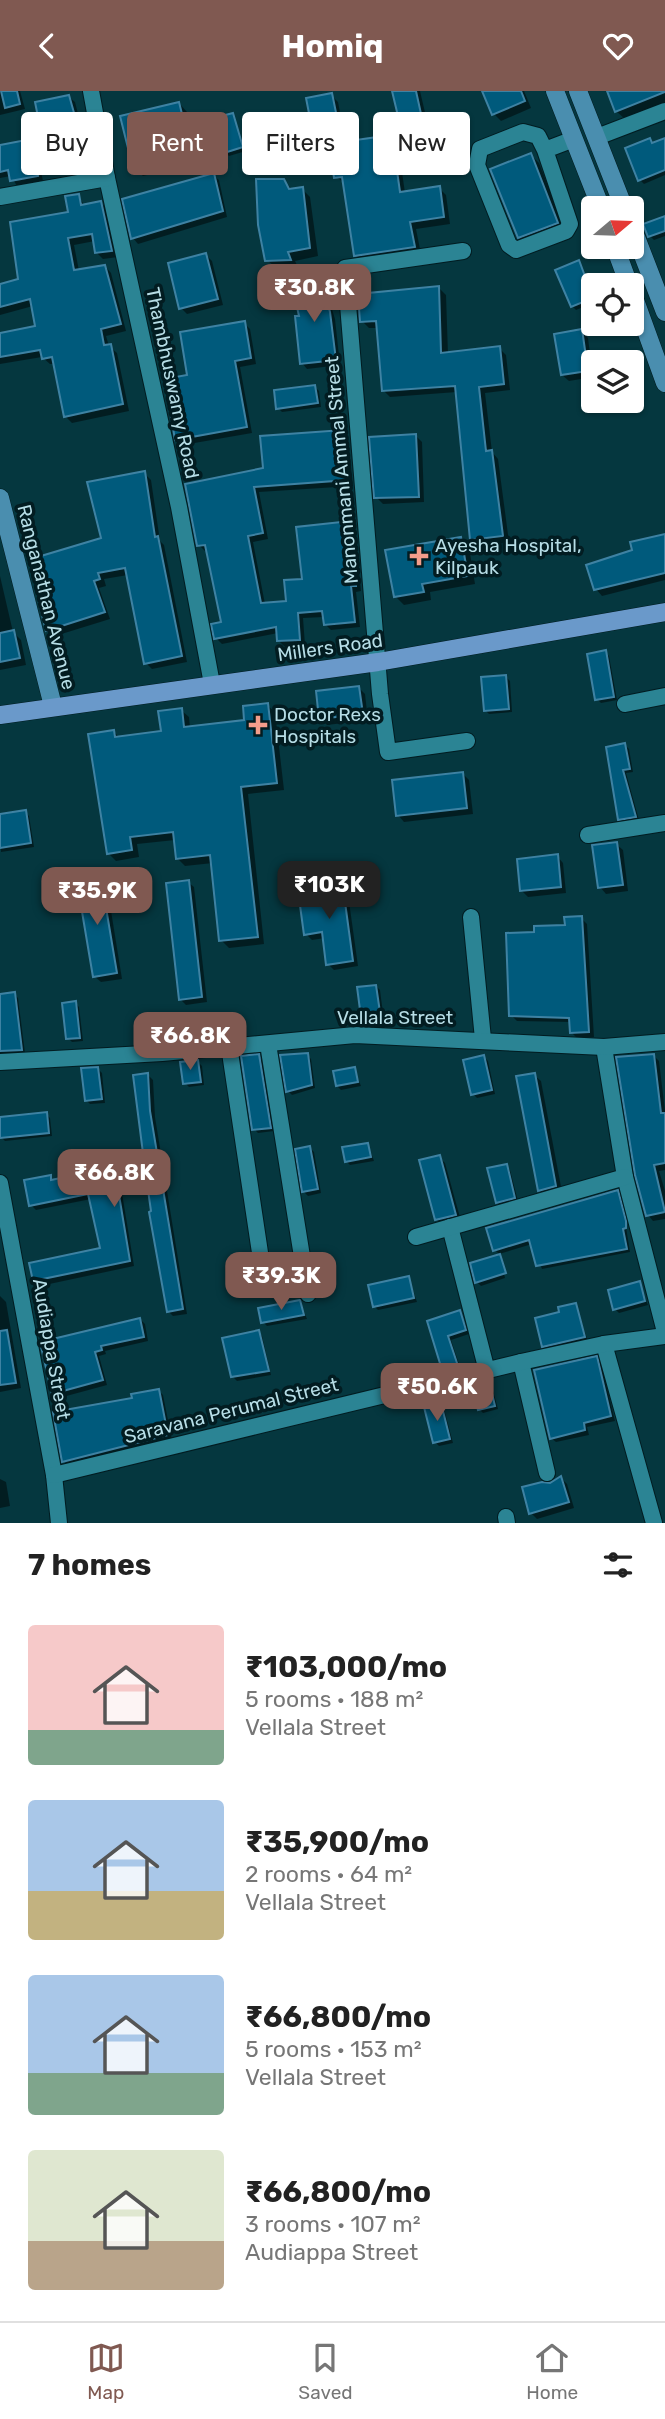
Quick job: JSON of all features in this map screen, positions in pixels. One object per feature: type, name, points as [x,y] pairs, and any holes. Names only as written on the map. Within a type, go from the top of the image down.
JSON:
[{"type":"main road","points":[[555,91],[596,196]]},
{"type":"main road","points":[[578,91],[619,196]]},
{"type":"main road","points":[[644,258],[665,312]]},
{"type":"main road","points":[[644,325],[665,383]]},
{"type":"main road","name":"Ranganathan Avenue","points":[[0,498],[53,706]]},
{"type":"main road","name":"Millers Road","points":[[0,715],[378,662],[665,611]]},
{"type":"street","name":"Thambhuswamy Road","points":[[91,91],[107,178],[179,507],[212,684]]},
{"type":"street","points":[[597,137],[665,111]]},
{"type":"street","points":[[523,132],[538,136],[545,150],[570,224],[566,230],[516,250],[509,246],[477,165],[477,155],[480,149],[523,132]]},
{"type":"street","points":[[545,150],[574,139]]},
{"type":"street","points":[[0,197],[107,178]]},
{"type":"street","name":"Manonmani Ammal Street","points":[[378,662],[345,268],[463,251]]},
{"type":"street","points":[[378,662],[388,753],[467,741]]},
{"type":"street","points":[[625,704],[665,696]]},
{"type":"street","points":[[588,835],[665,823]]},
{"type":"street","points":[[471,917],[483,1039]]},
{"type":"street","name":"Vellala Street","points":[[0,1062],[162,1053],[355,1035],[483,1039],[604,1047],[665,1042]]},
{"type":"street","points":[[268,1044],[308,1294]]},
{"type":"street","points":[[229,1046],[265,1286]]},
{"type":"street","points":[[604,1047],[625,1177],[665,1334]]},
{"type":"street","points":[[416,1237],[625,1177]]},
{"type":"street","name":"Audiappa Street","points":[[0,1183],[54,1475],[59,1523]]},
{"type":"street","points":[[450,1227],[487,1371]]},
{"type":"street","name":"Saravana Perumal Street","points":[[54,1475],[521,1362],[665,1334]]},
{"type":"street","points":[[604,1344],[654,1523]]},
{"type":"street","points":[[521,1362],[547,1473]]},
{"type":"building","points":[[1,91],[17,91],[20,104],[5,108]]},
{"type":"building","points":[[392,91],[416,91],[421,112],[397,112]]},
{"type":"building","points":[[482,91],[521,91],[525,101],[492,115]]},
{"type":"building","points":[[607,91],[665,91],[665,92],[615,112]]},
{"type":"building","points":[[332,93],[336,112],[309,112],[306,98]]},
{"type":"building","points":[[69,95],[74,112],[37,112],[35,102]]},
{"type":"building","points":[[179,102],[182,112],[137,112]]},
{"type":"building","points":[[233,113],[242,147],[228,152],[228,114]]},
{"type":"building","points":[[127,114],[127,144],[120,116]]},
{"type":"building","points":[[373,138],[373,175],[398,175],[400,192],[440,186],[444,217],[410,222],[415,247],[354,256],[342,177],[334,178],[334,175],[359,175],[359,140]]},
{"type":"building","points":[[650,138],[652,143],[665,138],[665,170],[638,181],[625,148]]},
{"type":"building","points":[[21,141],[21,175],[38,176],[10,181],[8,170],[0,172],[0,145]]},
{"type":"building","points":[[531,153],[558,223],[518,238],[490,169]]},
{"type":"building","points":[[214,175],[223,211],[131,239],[122,199]]},
{"type":"building","points":[[256,179],[284,179],[289,189],[303,187],[310,248],[288,252],[291,260],[265,261],[258,225]]},
{"type":"building","points":[[79,194],[81,205],[101,201],[112,251],[95,253],[92,234],[68,238],[74,270],[105,265],[121,324],[101,329],[104,345],[111,344],[123,404],[64,417],[52,357],[42,359],[40,350],[0,357],[0,333],[35,326],[30,299],[0,307],[0,284],[18,279],[10,222],[68,212],[65,196]]},
{"type":"building","points":[[665,216],[665,231],[648,237],[644,224]]},
{"type":"building","points":[[206,253],[218,299],[179,309],[168,263]]},
{"type":"building","points":[[579,260],[584,273],[581,273],[581,303],[571,307],[555,270]]},
{"type":"building","points":[[320,279],[330,312],[336,360],[300,364],[295,316],[299,316],[292,285]]},
{"type":"building","points":[[439,286],[441,353],[500,346],[504,384],[479,387],[486,451],[492,450],[503,536],[470,540],[455,386],[382,391],[376,321],[360,322],[358,294]]},
{"type":"building","points":[[245,321],[251,358],[235,361],[247,427],[175,440],[171,416],[177,415],[170,378],[187,375],[180,332]]},
{"type":"building","points":[[581,329],[585,350],[581,350],[581,372],[561,375],[554,334]]},
{"type":"building","points":[[315,385],[318,403],[276,409],[274,390]]},
{"type":"building","points":[[343,430],[348,480],[254,487],[263,533],[248,536],[261,603],[286,601],[284,580],[302,579],[296,527],[350,521],[356,586],[351,586],[355,622],[324,625],[322,611],[298,613],[300,640],[277,641],[276,627],[214,639],[211,624],[221,622],[205,545],[197,546],[185,484],[263,468],[260,436]]},
{"type":"building","points":[[416,434],[419,497],[374,498],[369,437]]},
{"type":"building","points":[[145,471],[155,537],[158,536],[182,656],[144,664],[125,568],[98,573],[100,579],[94,581],[105,612],[46,631],[39,603],[44,602],[31,559],[101,538],[87,482]]},
{"type":"building","points":[[665,534],[665,573],[594,590],[586,565],[632,550],[630,542]]},
{"type":"building","points":[[461,537],[468,576],[422,584],[424,592],[394,597],[385,550]]},
{"type":"building","points":[[14,630],[20,658],[0,662],[0,633]]},
{"type":"building","points":[[606,650],[614,697],[595,700],[587,654]]},
{"type":"building","points":[[506,675],[509,709],[484,711],[481,677]]},
{"type":"building","points":[[359,686],[363,714],[319,719],[316,691]]},
{"type":"building","points":[[268,703],[277,783],[241,787],[258,937],[219,941],[210,855],[176,859],[173,832],[130,837],[132,850],[107,854],[88,734],[114,730],[115,737],[161,731],[158,711],[182,708],[184,727],[244,720],[243,706]]},
{"type":"building","points":[[625,743],[630,769],[623,770],[636,817],[618,820],[606,747]]},
{"type":"building","points":[[463,772],[467,808],[396,816],[392,780]]},
{"type":"building","points":[[26,810],[31,843],[0,848],[0,814]]},
{"type":"building","points":[[617,842],[623,885],[598,888],[592,845]]},
{"type":"building","points":[[558,854],[561,887],[520,891],[517,859]]},
{"type":"building","points":[[101,878],[117,973],[93,977],[77,882]]},
{"type":"building","points":[[189,880],[202,997],[179,1000],[166,883]]},
{"type":"building","points":[[342,880],[353,961],[326,965],[322,932],[304,935],[299,898],[317,895],[316,883]]},
{"type":"building","points":[[582,916],[589,1032],[570,1033],[569,1018],[509,1016],[506,933],[534,932],[534,926],[565,925],[564,917]]},
{"type":"building","points":[[376,985],[382,1026],[362,1025],[357,987]]},
{"type":"building","points":[[15,992],[22,1050],[0,1051],[0,994]]},
{"type":"building","points":[[76,1001],[80,1038],[66,1039],[62,1003]]},
{"type":"building","points":[[308,1053],[312,1085],[286,1092],[280,1055]]},
{"type":"building","points":[[259,1054],[271,1128],[252,1130],[241,1056]]},
{"type":"building","points":[[654,1054],[661,1113],[665,1113],[665,1163],[654,1165],[665,1212],[646,1216],[635,1175],[616,1057]]},
{"type":"building","points":[[484,1055],[492,1090],[471,1095],[463,1060]]},
{"type":"building","points":[[198,1060],[201,1082],[183,1084],[180,1062]]},
{"type":"building","points":[[98,1067],[102,1099],[85,1101],[81,1068]]},
{"type":"building","points":[[355,1067],[358,1082],[336,1086],[333,1071]]},
{"type":"building","points":[[148,1073],[150,1111],[183,1309],[167,1312],[149,1212],[147,1183],[118,1189],[130,1261],[33,1281],[29,1263],[100,1248],[88,1194],[29,1206],[24,1180],[51,1175],[51,1180],[144,1161],[133,1075]]},
{"type":"building","points":[[535,1073],[556,1186],[538,1191],[516,1076]]},
{"type":"building","points":[[47,1112],[49,1133],[0,1138],[0,1117]]},
{"type":"building","points":[[368,1143],[371,1157],[345,1162],[342,1147]]},
{"type":"building","points":[[310,1146],[318,1189],[302,1192],[295,1149]]},
{"type":"building","points":[[440,1155],[456,1215],[435,1220],[419,1160]]},
{"type":"building","points":[[507,1164],[515,1198],[496,1203],[487,1168]]},
{"type":"building","points":[[618,1190],[626,1221],[626,1228],[623,1229],[627,1249],[536,1266],[529,1240],[493,1251],[486,1228]]},
{"type":"building","points":[[500,1254],[506,1273],[475,1283],[470,1263]]},
{"type":"building","points":[[409,1276],[414,1298],[373,1307],[368,1285]]},
{"type":"building","points":[[640,1281],[645,1301],[613,1310],[608,1290]]},
{"type":"building","points":[[300,1300],[304,1315],[261,1323],[258,1308]]},
{"type":"building","points":[[576,1303],[585,1337],[542,1347],[535,1318],[559,1312],[558,1307]]},
{"type":"building","points":[[460,1310],[466,1330],[448,1336],[458,1366],[442,1370],[427,1321]]},
{"type":"building","points":[[140,1318],[144,1337],[101,1346],[102,1350],[95,1352],[103,1380],[52,1394],[40,1342]]},
{"type":"building","points":[[7,1330],[16,1383],[0,1385],[0,1331]]},
{"type":"building","points":[[259,1330],[269,1371],[231,1377],[222,1338]]},
{"type":"building","points":[[597,1356],[611,1416],[584,1423],[585,1430],[550,1439],[534,1370]]},
{"type":"building","points":[[489,1381],[495,1406],[478,1410],[472,1385]]},
{"type":"building","points":[[159,1389],[168,1435],[62,1462],[53,1412],[132,1398],[131,1394]]},
{"type":"building","points":[[441,1403],[450,1439],[433,1443],[424,1407]]},
{"type":"building","points":[[561,1476],[569,1502],[529,1514],[522,1487],[542,1482],[550,1483]]},
{"type":"place","name":"Ayesha Hospital, Kilpauk","points":[[419,556]]},
{"type":"place","name":"Doctor Rexs Hospitals","points":[[258,725]]}]
